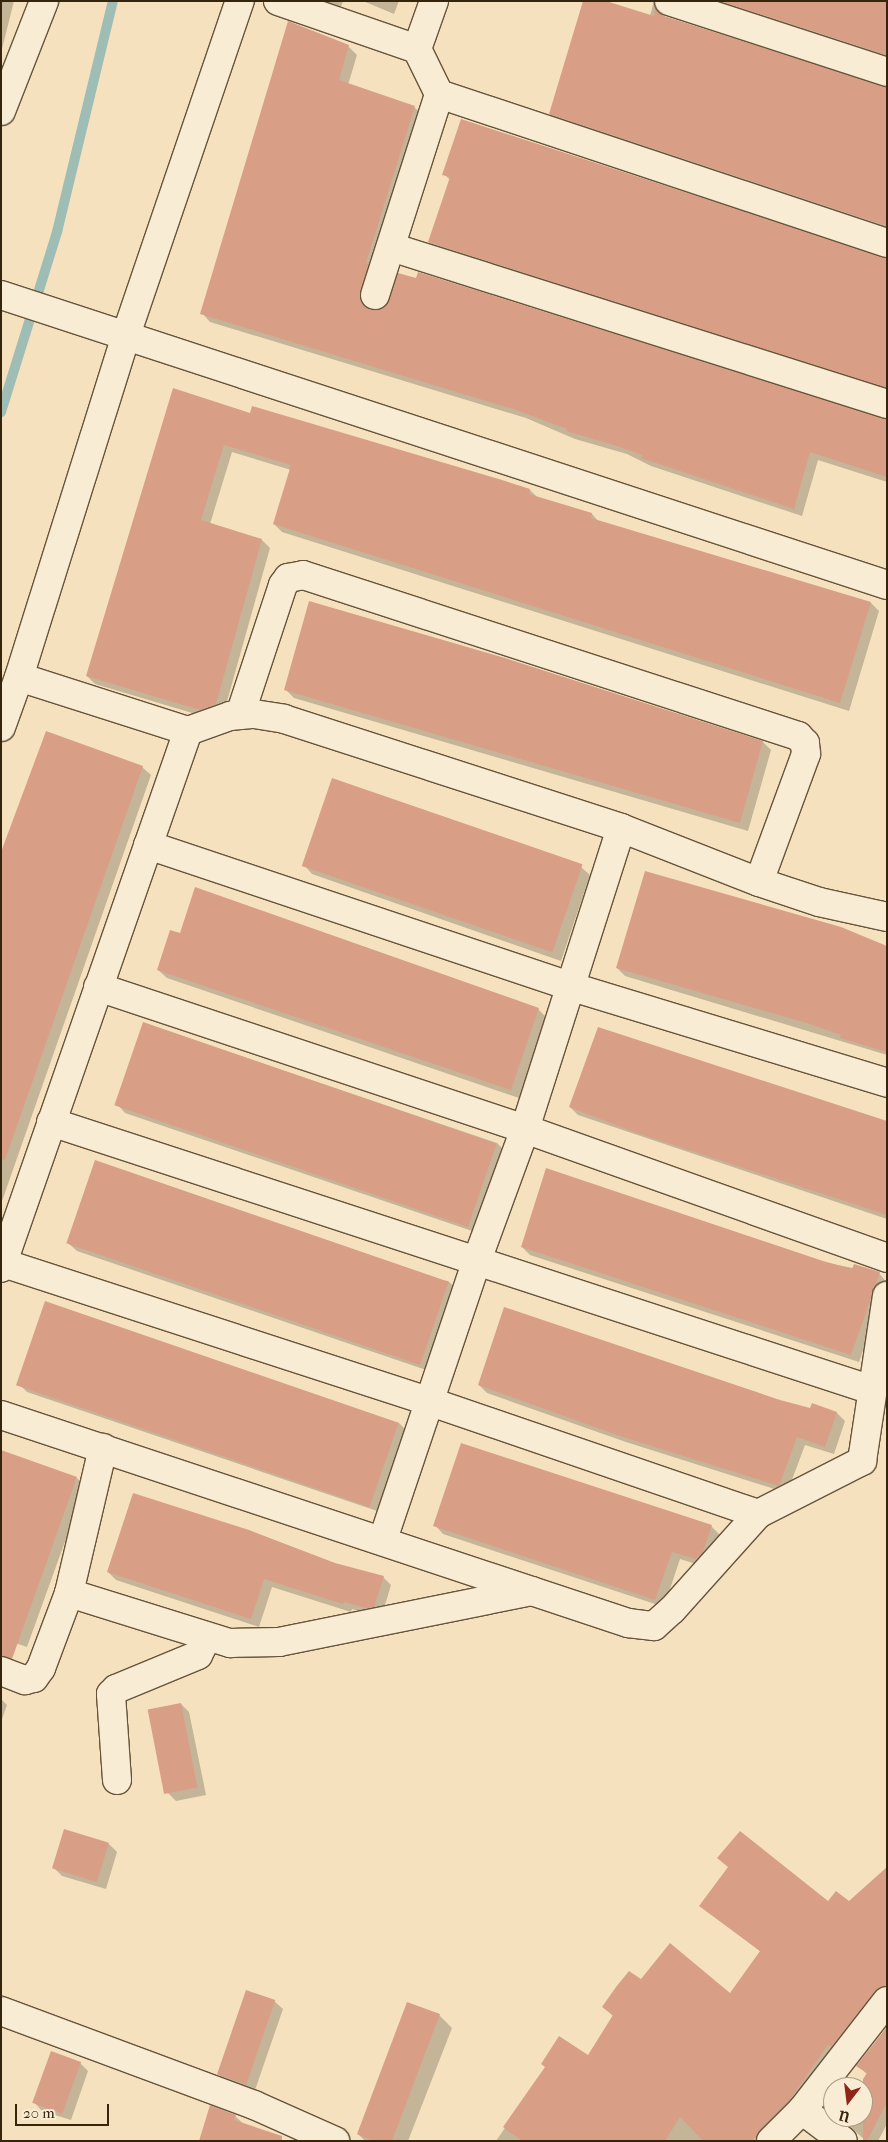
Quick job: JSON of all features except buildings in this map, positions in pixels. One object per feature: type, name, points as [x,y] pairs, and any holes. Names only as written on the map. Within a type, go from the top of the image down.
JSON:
[{"type":"street","points":[[1,111],[44,1]]},
{"type":"street","points":[[1,727],[126,335],[240,1]]},
{"type":"street","points":[[278,1],[417,49],[439,94],[375,295]]},
{"type":"street","points":[[417,49],[434,1]]},
{"type":"street","points":[[669,1],[887,72]]},
{"type":"street","points":[[439,94],[887,243]]},
{"type":"street","points":[[391,247],[887,404]]},
{"type":"street","points":[[6,296],[91,322],[887,585]]},
{"type":"street","points":[[240,715],[283,585],[288,578],[303,575],[798,736],[805,744],[806,754],[759,882]]},
{"type":"street","points":[[18,677],[188,731],[240,715],[254,714],[284,719],[621,828],[759,882],[819,902],[887,917]]},
{"type":"street","points":[[188,731],[2,1265],[431,1402],[758,1514]]},
{"type":"street","points":[[383,1540],[431,1402],[477,1260],[525,1129],[572,988],[621,828]]},
{"type":"street","points":[[148,845],[572,988],[887,1083]]},
{"type":"street","points":[[98,987],[525,1129],[887,1258]]},
{"type":"street","points":[[51,1122],[872,1390]]},
{"type":"street","points":[[1,1415],[383,1540],[628,1623],[654,1626],[672,1610],[758,1514],[862,1461],[887,1296]]},
{"type":"street","points":[[1,1671],[25,1680],[34,1678],[69,1593],[104,1448]]},
{"type":"street","points":[[69,1593],[230,1643],[279,1642],[532,1591]]},
{"type":"street","points":[[117,1780],[111,1694],[116,1689],[198,1655],[207,1637]]},
{"type":"street","points":[[771,2141],[802,2110],[887,2001]]},
{"type":"street","points":[[1,2011],[263,2108],[335,2141]]},
{"type":"street","points":[[802,2110],[843,2141]]},
{"type":"waterway","points":[[1,412],[57,232],[113,1]]}]
